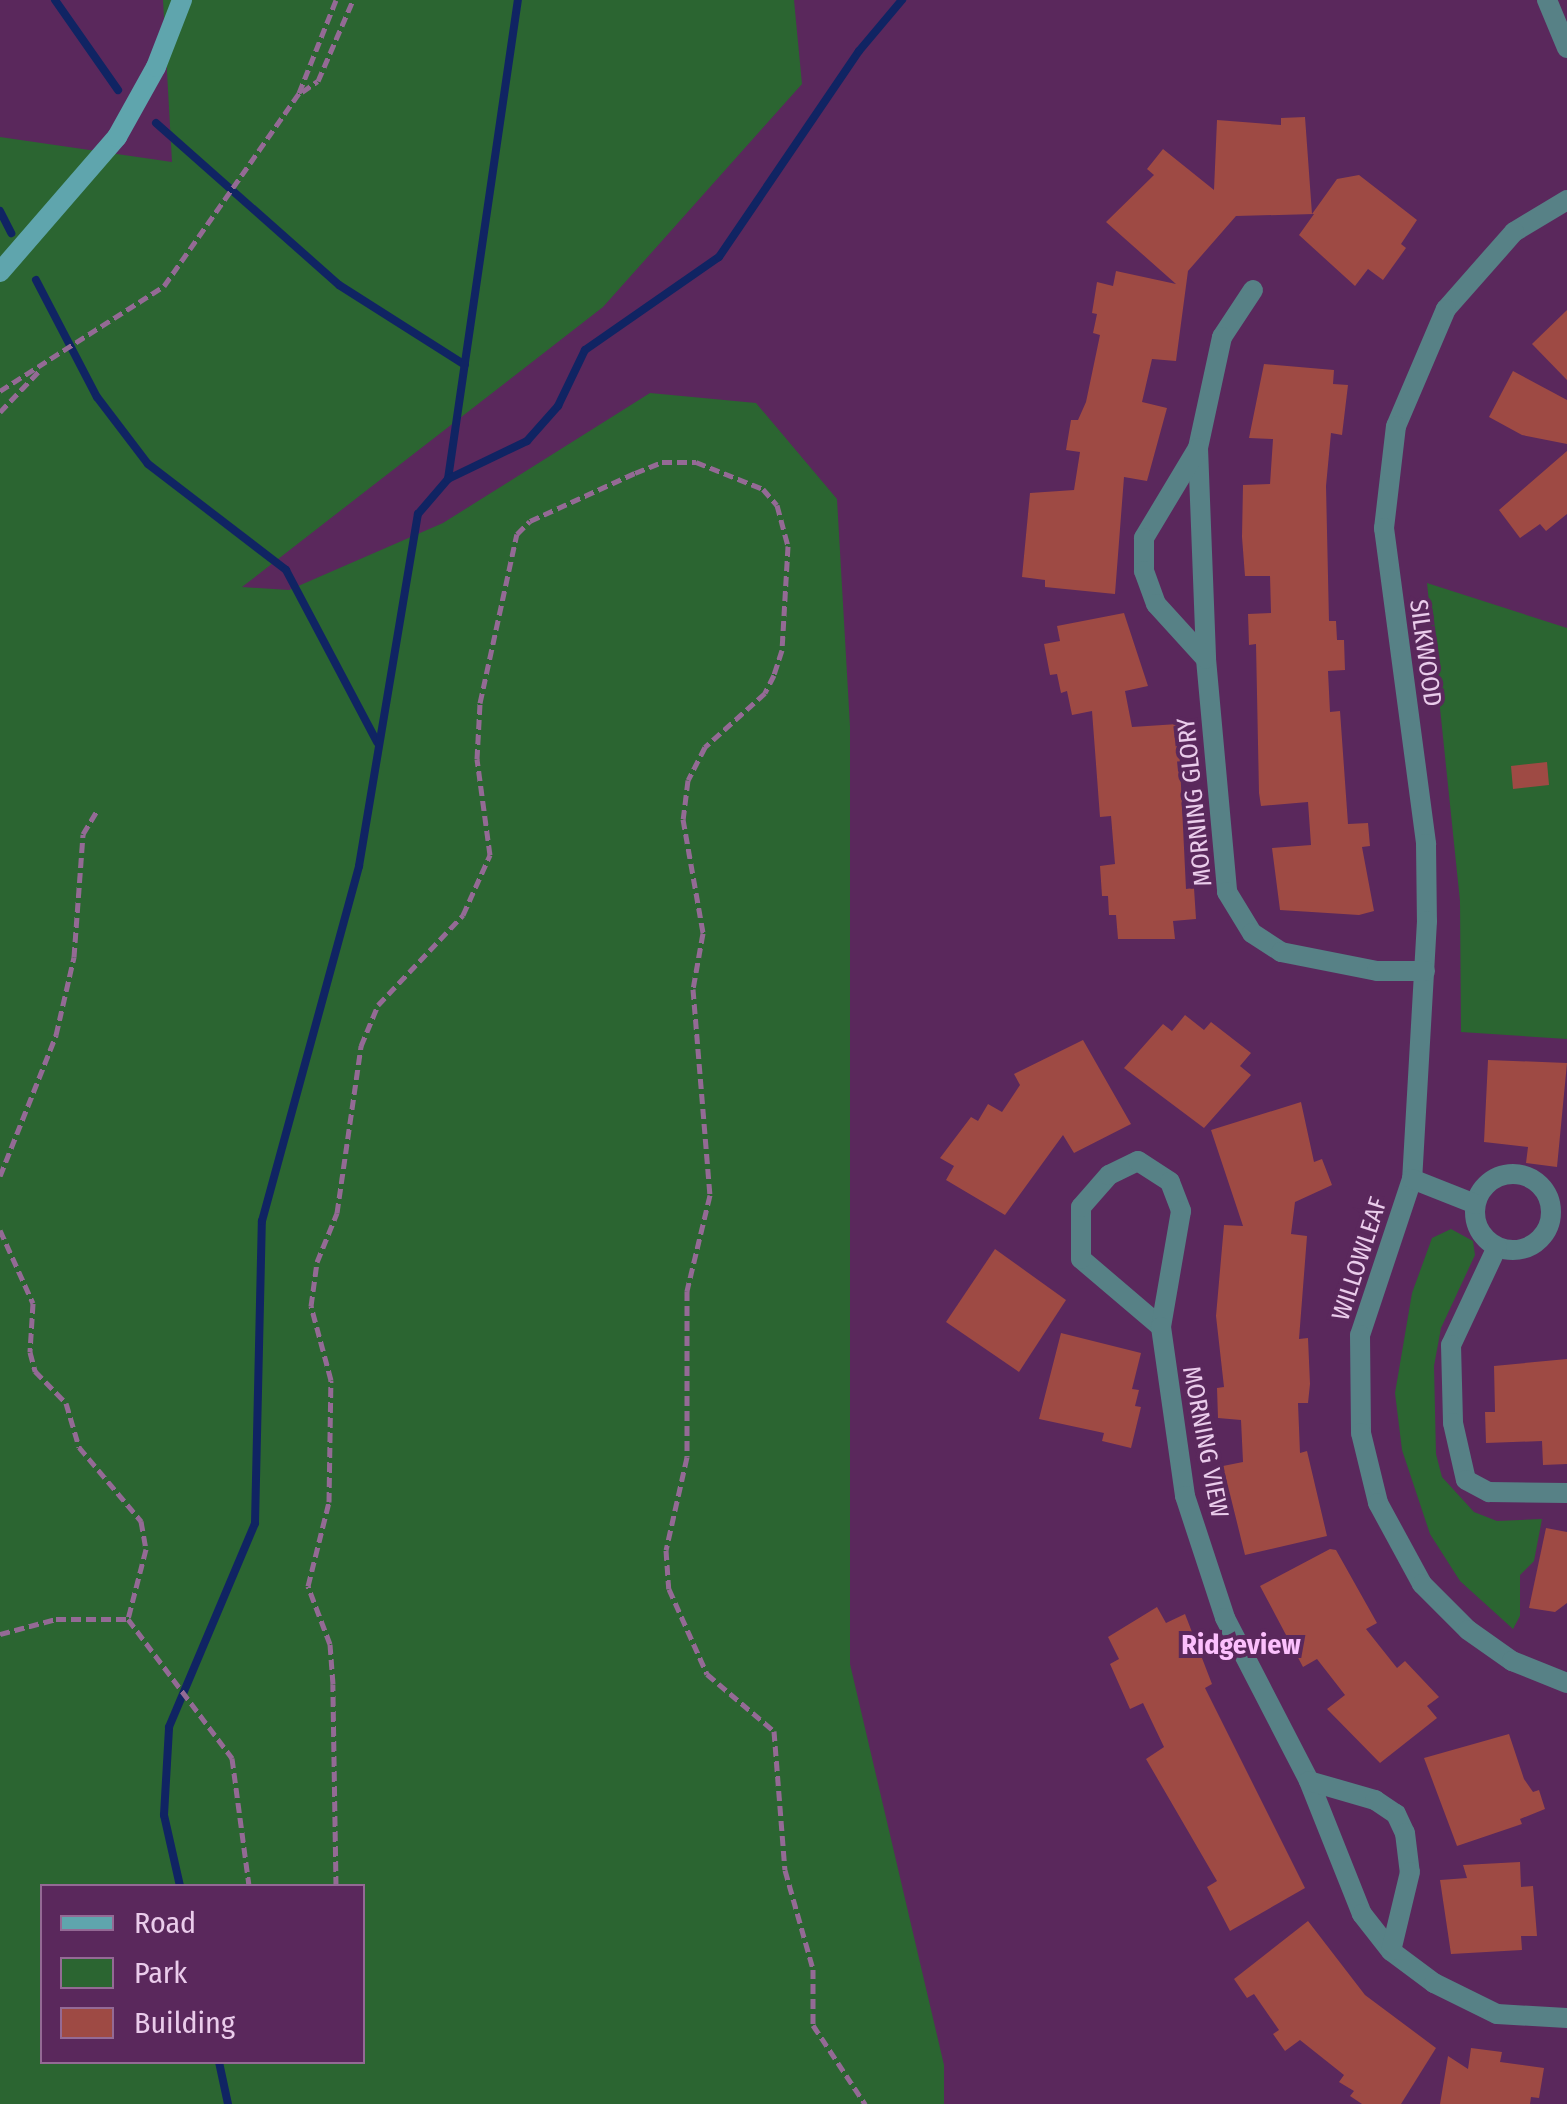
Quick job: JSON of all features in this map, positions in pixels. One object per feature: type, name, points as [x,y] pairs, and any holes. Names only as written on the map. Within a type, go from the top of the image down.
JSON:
[{"type":"street","points":[[0,272],[117,137],[156,66],[182,0]]},
{"type":"street","points":[[1547,0],[1567,48]]},
{"type":"street","name":"SILKWOOD","points":[[1412,1179],[1425,971],[1426,844],[1384,528],[1396,426],[1446,309],[1514,232],[1567,200]]},
{"type":"street","name":"MORNING GLORY","points":[[1253,290],[1222,337],[1198,448],[1206,658],[1228,892],[1252,933],[1312,962],[1425,971]]},
{"type":"street","name":"MORNING GLORY","points":[[1198,448],[1144,538],[1144,571],[1156,604],[1206,658]]},
{"type":"street","name":"MORNING VIEW","points":[[1161,1327],[1081,1259],[1081,1207],[1109,1175],[1138,1162],[1170,1182],[1181,1211],[1161,1327],[1185,1496],[1219,1601],[1309,1781],[1362,1914],[1392,1951],[1434,1983],[1496,2014],[1567,2018]]},
{"type":"street","points":[[1522,1175],[1542,1188],[1559,1211],[1534,1244],[1497,1248],[1478,1230],[1475,1204],[1488,1183],[1522,1175]]},
{"type":"street","points":[[1412,1179],[1475,1204]]},
{"type":"street","name":"WILLOWLEAF","points":[[1412,1179],[1360,1335],[1361,1433],[1378,1504],[1422,1584],[1468,1630],[1512,1661],[1567,1683]]},
{"type":"street","points":[[1497,1248],[1451,1345],[1453,1423],[1466,1480],[1489,1492],[1567,1493]]},
{"type":"street","points":[[1309,1781],[1375,1800],[1400,1824],[1410,1872],[1392,1951]]},
{"type":"path","points":[[0,391],[127,314],[181,265],[300,93],[336,0]]},
{"type":"path","points":[[300,93],[318,81],[353,0]]},
{"type":"path","points":[[0,412],[41,368]]},
{"type":"path","points":[[336,1884],[330,1644],[308,1586],[329,1502],[331,1380],[311,1306],[317,1262],[338,1213],[366,1027],[378,1004],[463,915],[487,865],[490,824],[478,760],[480,703],[516,534],[530,521],[634,472],[662,462],[696,462],[763,488],[778,505],[788,546],[782,650],[774,675],[765,693],[705,747],[688,780],[684,819],[704,933],[693,989],[710,1195],[687,1291],[688,1456],[666,1550],[669,1589],[707,1674],[774,1730],[784,1870],[808,1939],[813,2026],[865,2104]]},
{"type":"path","points":[[0,1176],[56,1035],[74,957],[83,834],[96,811]]},
{"type":"path","points":[[0,1230],[33,1304],[36,1371],[66,1403],[79,1447],[141,1521],[146,1549],[128,1618],[209,1721],[232,1758],[248,1884]]},
{"type":"path","points":[[0,1634],[56,1618],[128,1618]]},
{"type":"green space","points":[[163,0],[794,0],[802,84],[603,307],[242,587],[289,590],[443,523],[650,393],[756,403],[837,499],[850,726],[850,1664],[944,2065],[944,2104],[0,2104],[0,137],[172,162]]},
{"type":"green space","points":[[1427,583],[1567,628],[1567,1039],[1461,1032],[1460,901]]},
{"type":"green space","points":[[1451,1229],[1473,1241],[1475,1255],[1441,1328],[1434,1366],[1436,1454],[1442,1477],[1474,1512],[1497,1521],[1542,1519],[1534,1561],[1520,1575],[1520,1616],[1513,1629],[1460,1581],[1430,1534],[1402,1450],[1395,1393],[1412,1293],[1432,1238]]},
{"type":"building","points":[[1305,117],[1312,214],[1337,179],[1359,175],[1417,220],[1401,244],[1406,248],[1383,280],[1368,269],[1355,286],[1299,235],[1314,214],[1236,216],[1188,271],[1176,361],[1152,359],[1142,402],[1167,408],[1147,481],[1124,477],[1115,594],[1045,587],[1045,580],[1022,577],[1030,493],[1074,490],[1080,452],[1066,450],[1071,420],[1078,420],[1086,402],[1100,335],[1093,333],[1097,282],[1113,286],[1116,271],[1176,284],[1106,222],[1154,175],[1147,169],[1163,149],[1214,190],[1217,120],[1281,125],[1281,118]]},
{"type":"building","points":[[1567,310],[1567,380],[1532,344]]},
{"type":"building","points":[[1264,364],[1334,370],[1333,384],[1348,385],[1342,435],[1331,433],[1326,486],[1329,621],[1336,621],[1337,640],[1344,640],[1345,670],[1328,671],[1330,712],[1340,711],[1348,824],[1368,823],[1370,846],[1362,847],[1374,911],[1359,915],[1280,910],[1272,848],[1311,845],[1308,802],[1261,806],[1256,644],[1249,645],[1248,614],[1271,613],[1270,576],[1245,576],[1242,537],[1243,485],[1270,484],[1273,439],[1249,438]]},
{"type":"building","points":[[1513,371],[1567,400],[1567,444],[1522,435],[1489,417]]},
{"type":"building","points":[[1567,451],[1567,514],[1546,531],[1540,524],[1520,538],[1499,510]]},
{"type":"building","points":[[1124,613],[1148,686],[1125,691],[1132,727],[1178,724],[1186,889],[1194,888],[1196,919],[1173,921],[1175,939],[1118,939],[1116,915],[1109,915],[1108,896],[1102,896],[1100,866],[1115,864],[1111,816],[1100,817],[1092,711],[1072,715],[1067,691],[1061,693],[1057,674],[1050,675],[1044,644],[1060,641],[1057,626]]},
{"type":"building","points":[[1547,762],[1549,785],[1513,789],[1511,766]]},
{"type":"building","points":[[1185,1015],[1204,1030],[1211,1022],[1251,1053],[1240,1066],[1251,1075],[1204,1128],[1124,1068],[1163,1024],[1172,1031]]},
{"type":"building","points":[[1083,1040],[1131,1124],[1074,1153],[1063,1135],[1005,1215],[946,1180],[954,1166],[940,1158],[971,1117],[978,1121],[988,1104],[1002,1112],[1020,1085],[1014,1074]]},
{"type":"building","points":[[1488,1060],[1567,1063],[1557,1167],[1526,1163],[1528,1147],[1484,1142]]},
{"type":"building","points":[[1301,1102],[1314,1162],[1322,1159],[1332,1185],[1295,1202],[1291,1234],[1307,1236],[1299,1339],[1308,1338],[1310,1384],[1308,1403],[1298,1403],[1300,1453],[1307,1451],[1327,1536],[1245,1555],[1223,1466],[1243,1462],[1241,1420],[1218,1418],[1217,1388],[1224,1387],[1216,1316],[1224,1225],[1243,1226],[1211,1130]]},
{"type":"building","points":[[995,1249],[1066,1300],[1019,1372],[946,1322]]},
{"type":"building","points":[[1061,1333],[1141,1353],[1132,1389],[1139,1390],[1135,1406],[1141,1407],[1131,1448],[1102,1441],[1104,1433],[1039,1419]]},
{"type":"building","points":[[1567,1359],[1567,1464],[1543,1465],[1542,1441],[1486,1443],[1485,1412],[1495,1412],[1494,1366]]},
{"type":"building","points":[[1546,1528],[1567,1532],[1567,1603],[1555,1612],[1529,1608]]},
{"type":"building","points":[[1330,1549],[1336,1550],[1377,1623],[1366,1629],[1397,1668],[1405,1661],[1439,1697],[1427,1706],[1437,1718],[1380,1763],[1327,1709],[1345,1695],[1317,1659],[1303,1667],[1260,1586]]},
{"type":"building","points":[[1157,1607],[1166,1623],[1185,1614],[1212,1684],[1205,1688],[1305,1888],[1230,1931],[1207,1887],[1217,1881],[1146,1759],[1164,1747],[1143,1703],[1130,1709],[1110,1664],[1119,1659],[1108,1637]]},
{"type":"building","points":[[1509,1734],[1524,1779],[1533,1792],[1539,1790],[1545,1809],[1520,1819],[1522,1824],[1457,1846],[1424,1758]]},
{"type":"building","points":[[1520,1862],[1521,1887],[1533,1886],[1537,1936],[1521,1936],[1522,1950],[1451,1954],[1440,1880],[1467,1878],[1463,1865]]},
{"type":"building","points":[[1308,1921],[1365,1995],[1436,2048],[1401,2104],[1362,2104],[1350,2096],[1354,2091],[1339,2082],[1344,2075],[1300,2040],[1285,2051],[1273,2034],[1279,2030],[1254,1994],[1247,1998],[1234,1979]]},
{"type":"building","points":[[1471,2048],[1502,2052],[1500,2062],[1544,2068],[1539,2098],[1531,2097],[1530,2104],[1440,2104],[1448,2056],[1468,2069]]},
{"type":"waterway","points":[[55,0],[118,90]]},
{"type":"waterway","points":[[448,479],[518,0]]},
{"type":"waterway","points":[[180,1884],[164,1815],[169,1727],[255,1523],[262,1221],[359,866],[418,514],[448,479],[527,441],[558,406],[585,350],[719,257],[859,51],[902,0]]},
{"type":"waterway","points":[[156,123],[339,285],[465,365]]},
{"type":"waterway","points":[[0,211],[11,233]]},
{"type":"waterway","points":[[36,280],[97,397],[148,464],[286,570],[377,742]]},
{"type":"waterway","points":[[219,2064],[228,2104]]},
{"type":"district","name":"Ridgeview","points":[[1241,1645]]}]
